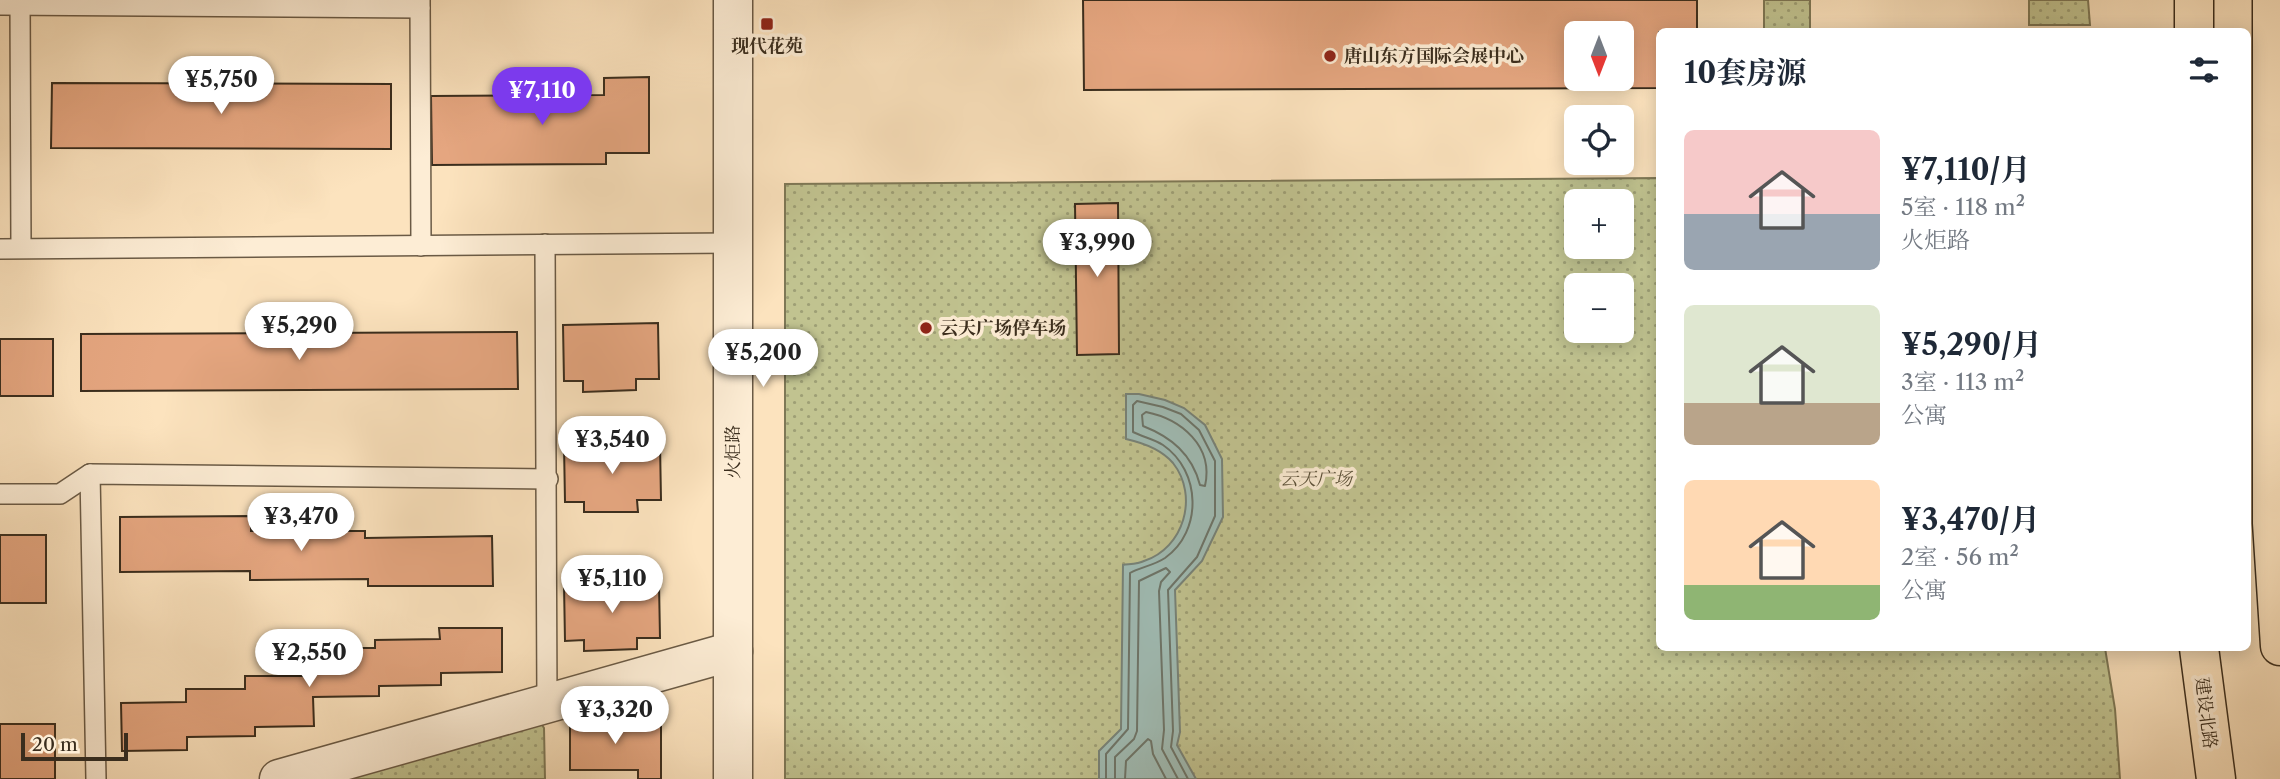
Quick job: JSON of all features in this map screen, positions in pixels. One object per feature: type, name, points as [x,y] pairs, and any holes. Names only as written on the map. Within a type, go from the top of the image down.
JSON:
[{"type":"main road","points":[[2194,0],[2194,28]]},
{"type":"main road","points":[[2272,0],[2276,447],[2274,569],[2280,646]]},
{"type":"main road","name":"建设北路","points":[[2199,651],[2216,779]]},
{"type":"street","name":"火炬路","points":[[733,0],[733,779]]},
{"type":"street","points":[[279,779],[733,651]]},
{"type":"lane","points":[[20,3],[22,248]]},
{"type":"lane","points":[[0,5],[420,4],[421,246]]},
{"type":"lane","points":[[0,249],[733,243]]},
{"type":"lane","points":[[545,244],[547,703]]},
{"type":"lane","points":[[0,494],[60,495],[90,474],[548,478]]},
{"type":"lane","points":[[90,474],[96,779]]},
{"type":"green space","points":[[1764,0],[1810,0],[1810,28],[1764,28]]},
{"type":"green space","points":[[2029,0],[2088,0],[2090,25],[2029,25]]},
{"type":"green space","name":"云天广场","points":[[1656,178],[1656,651],[2105,651],[2115,709],[2120,779],[785,779],[785,184]]},
{"type":"green space","points":[[534,712],[544,728],[545,779],[270,779]]},
{"type":"water","points":[[1126,394],[1165,400],[1184,408],[1205,425],[1222,459],[1223,517],[1202,561],[1175,590],[1180,732],[1177,745],[1196,779],[1099,779],[1099,751],[1121,729],[1123,565],[1144,561],[1169,545],[1178,533],[1186,505],[1181,476],[1173,463],[1152,447],[1126,439]]},
{"type":"building","name":"唐山东方国际会展中心","points":[[1083,0],[1697,0],[1697,28],[1656,28],[1656,88],[1634,88],[1634,21],[1564,21],[1564,88],[1084,90]]},
{"type":"building","points":[[649,77],[649,153],[606,153],[606,164],[432,165],[431,96],[604,95],[604,78]]},
{"type":"building","points":[[52,83],[391,84],[391,149],[51,148]]},
{"type":"building","points":[[1118,203],[1119,354],[1077,355],[1075,204]]},
{"type":"building","points":[[658,323],[659,379],[636,379],[636,390],[583,392],[583,381],[564,381],[563,325]]},
{"type":"building","points":[[517,332],[518,389],[81,391],[81,334]]},
{"type":"building","points":[[0,339],[53,339],[53,396],[0,396]]},
{"type":"building","points":[[660,444],[661,500],[637,500],[638,512],[584,512],[584,502],[565,502],[564,445]]},
{"type":"building","points":[[251,516],[251,531],[365,531],[365,538],[492,536],[493,586],[368,586],[368,579],[250,580],[250,571],[120,572],[120,517]]},
{"type":"building","points":[[0,535],[46,535],[46,603],[0,603]]},
{"type":"building","points":[[659,583],[660,638],[637,638],[637,649],[584,651],[584,640],[565,641],[564,584]]},
{"type":"building","points":[[439,628],[502,628],[502,672],[441,673],[441,685],[379,686],[379,696],[313,697],[314,726],[255,727],[255,736],[187,737],[187,750],[122,751],[121,703],[186,702],[186,689],[245,689],[245,676],[315,676],[314,648],[375,648],[375,640],[440,639]]},
{"type":"building","points":[[570,716],[619,716],[623,724],[661,724],[661,779],[638,779],[638,770],[570,770]]},
{"type":"building","points":[[0,724],[55,724],[55,779],[0,779]]},
{"type":"place","name":"现代花苑","points":[[767,24]]},
{"type":"place","name":"唐山东方国际会展中心","points":[[1330,56]]},
{"type":"place","name":"云天广场停车场","points":[[926,328]]}]
